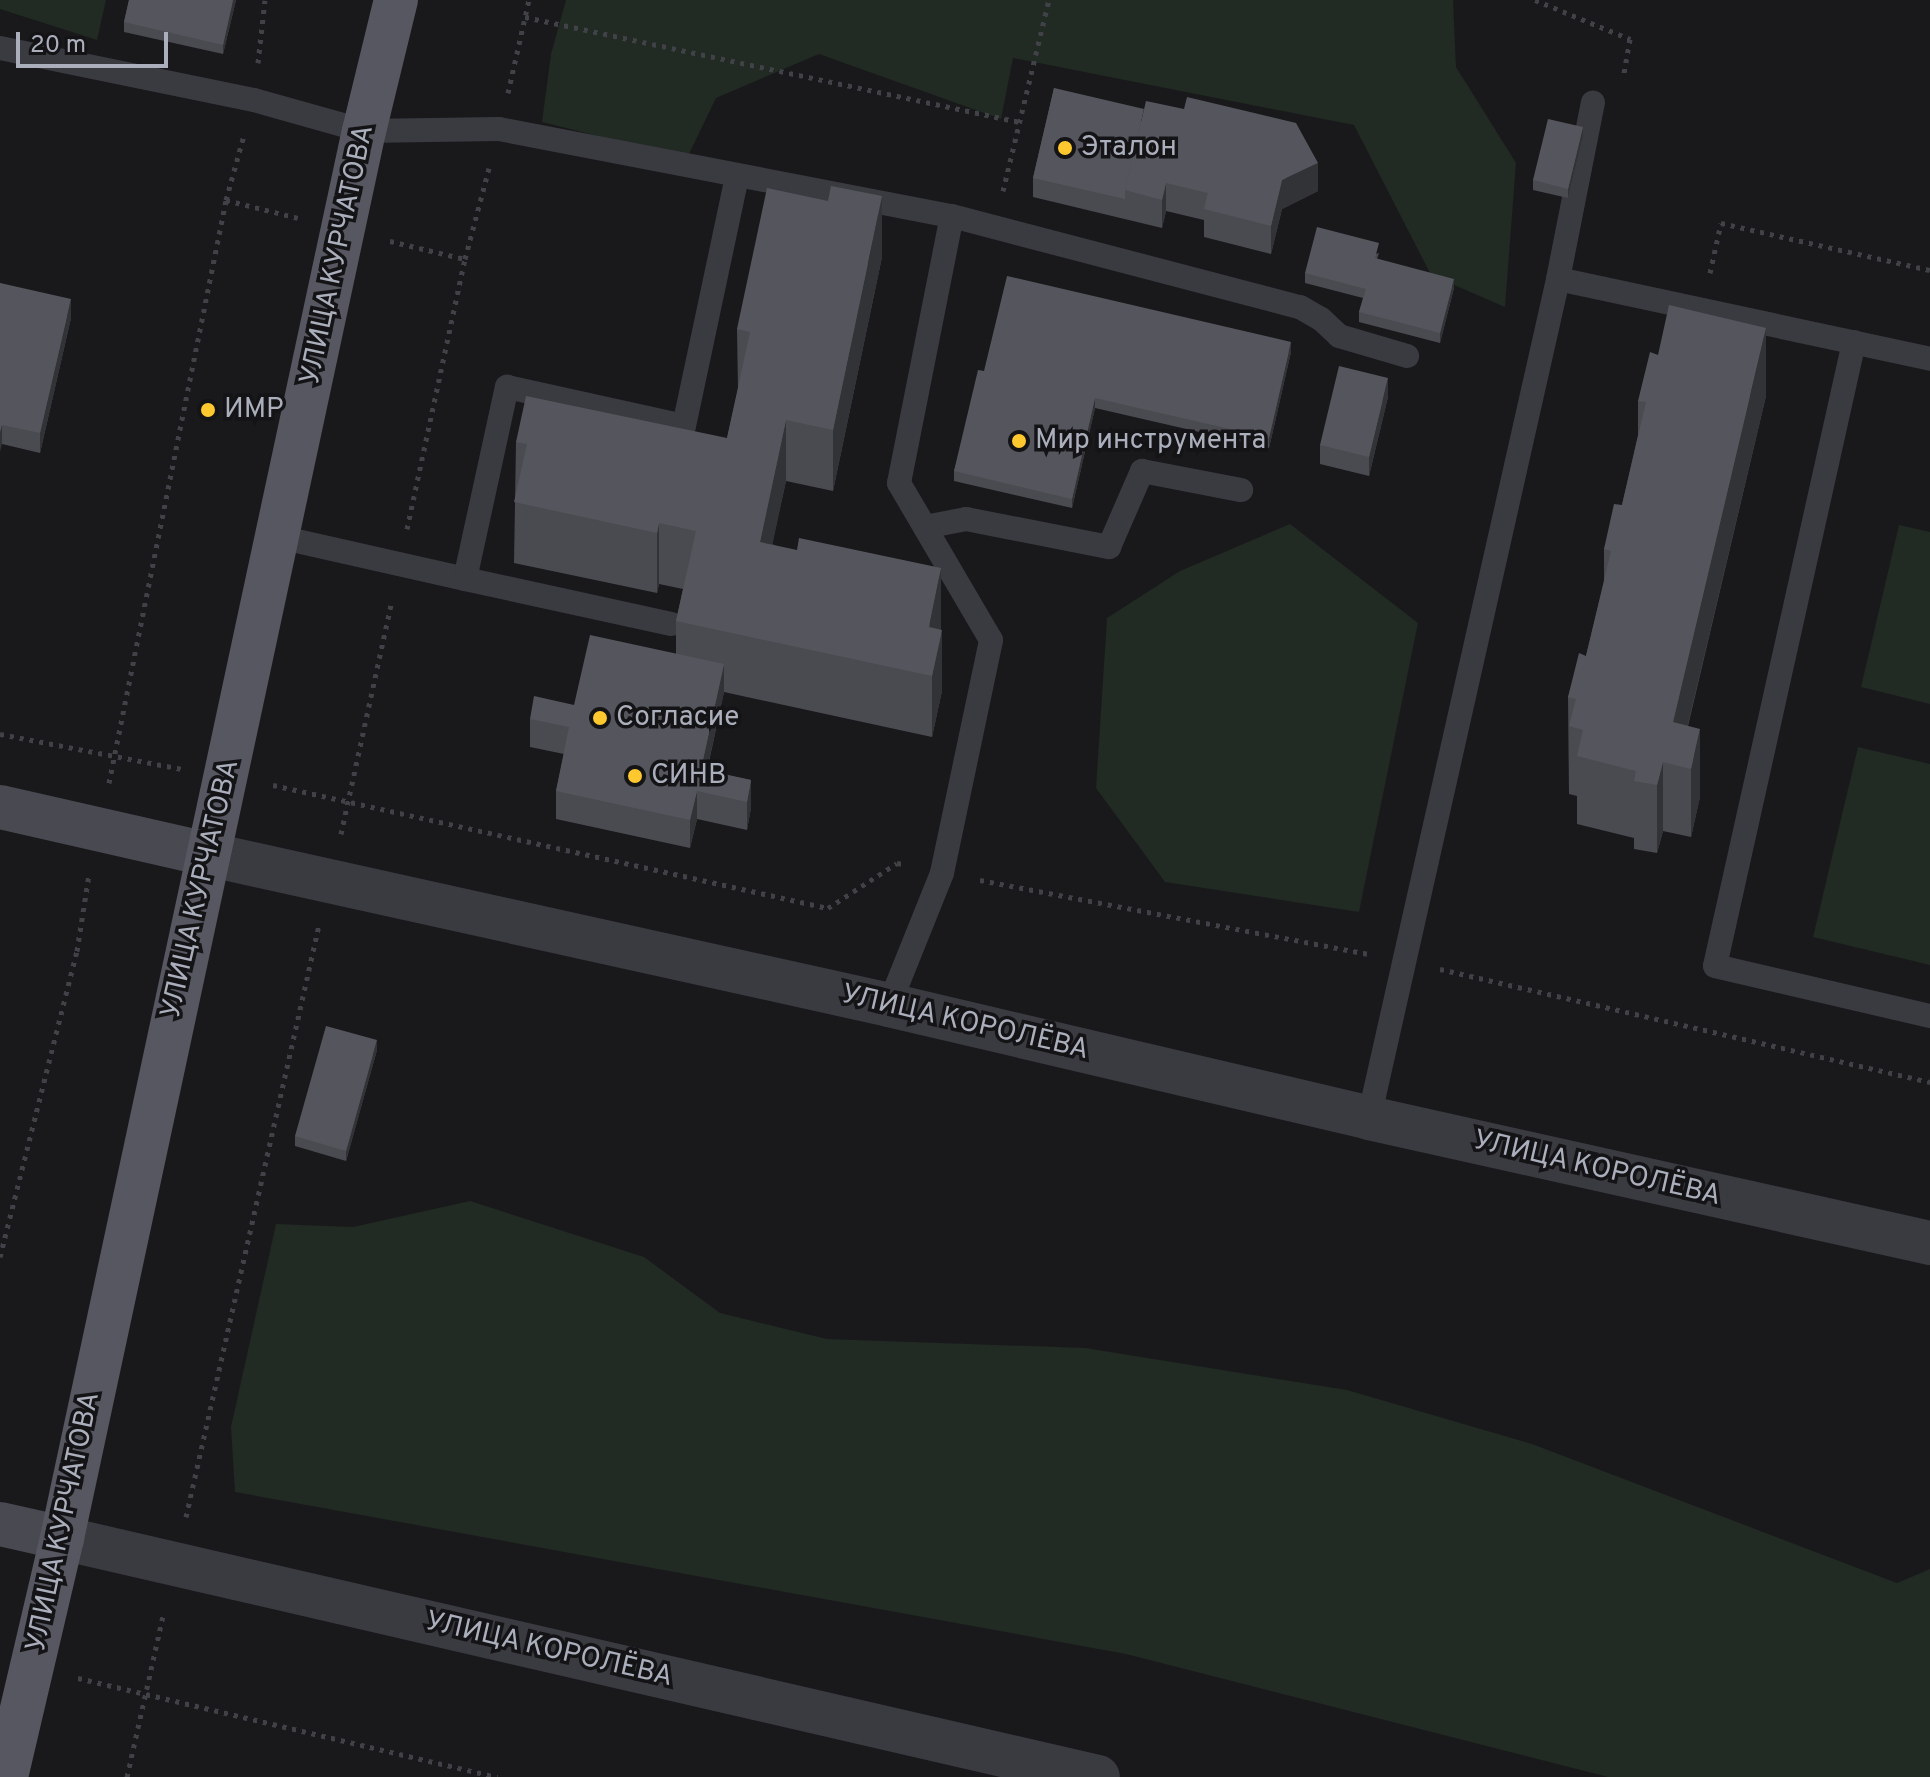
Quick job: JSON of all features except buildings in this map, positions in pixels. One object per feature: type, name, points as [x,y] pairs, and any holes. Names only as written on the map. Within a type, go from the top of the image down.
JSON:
[{"type":"main road","name":"УЛИЦА КУРЧАТОВА","points":[[6,1777],[62,1538],[364,131],[396,0]]},
{"type":"main road","name":"УЛИЦА КОРОЛЁВА","points":[[0,807],[207,854]]},
{"type":"main road","name":"УЛИЦА КОРОЛЁВА","points":[[0,1524],[62,1538]]},
{"type":"street","name":"УЛИЦА КОРОЛЁВА","points":[[207,854],[889,1005],[1369,1118],[1930,1243]]},
{"type":"street","name":"УЛИЦА КОРОЛЁВА","points":[[62,1538],[1098,1777]]},
{"type":"lane","points":[[0,48],[254,100],[364,131],[499,129],[952,216],[1300,307],[1321,319],[1339,336],[1407,356]]},
{"type":"lane","points":[[1369,1118],[1558,279],[1593,102]]},
{"type":"lane","points":[[465,579],[507,387],[684,426],[737,176]]},
{"type":"lane","points":[[889,1005],[942,873],[991,640],[899,483],[952,216]]},
{"type":"lane","points":[[1558,279],[1930,359]]},
{"type":"lane","points":[[1854,342],[1715,966],[1930,1016]]},
{"type":"lane","points":[[925,527],[966,519],[1109,547],[1142,471],[1241,490]]},
{"type":"lane","points":[[279,537],[671,624]]},
{"type":"path","points":[[0,1257],[77,951],[96,829],[116,759],[226,200],[254,100],[265,0]]},
{"type":"path","points":[[994,227],[1049,0]]},
{"type":"path","points":[[525,17],[1020,122]]},
{"type":"path","points":[[1702,309],[1721,223],[1930,270]]},
{"type":"path","points":[[0,734],[116,759],[227,776],[365,803],[828,908],[897,863],[942,873]]},
{"type":"path","points":[[146,1692],[497,1777]]},
{"type":"shaded area","points":[[0,0],[106,0],[97,40],[0,9]]},
{"type":"shaded area","points":[[566,0],[1453,0],[1456,67],[1516,163],[1505,307],[1431,275],[1354,125],[1013,58],[1001,119],[819,54],[716,98],[687,158],[542,122],[551,54]]},
{"type":"shaded area","points":[[1290,524],[1418,623],[1359,912],[1165,882],[1096,788],[1107,618],[1180,571]]},
{"type":"shaded area","points":[[1899,525],[1930,532],[1930,704],[1861,687]]},
{"type":"shaded area","points":[[1858,747],[1930,764],[1930,965],[1813,937]]},
{"type":"shaded area","points":[[470,1201],[644,1257],[720,1313],[827,1339],[1085,1348],[1347,1390],[1532,1444],[1897,1583],[1930,1569],[1930,1777],[1608,1777],[1126,1654],[235,1492],[231,1427],[276,1224],[353,1227]]},
{"type":"place","name":"Эталон","points":[[1065,148]]},
{"type":"place","name":"ИМР","points":[[208,410]]},
{"type":"place","name":"Мир инструмента","points":[[1019,441]]},
{"type":"place","name":"Согласие","points":[[600,718]]},
{"type":"place","name":"СИНВ","points":[[635,776]]}]
